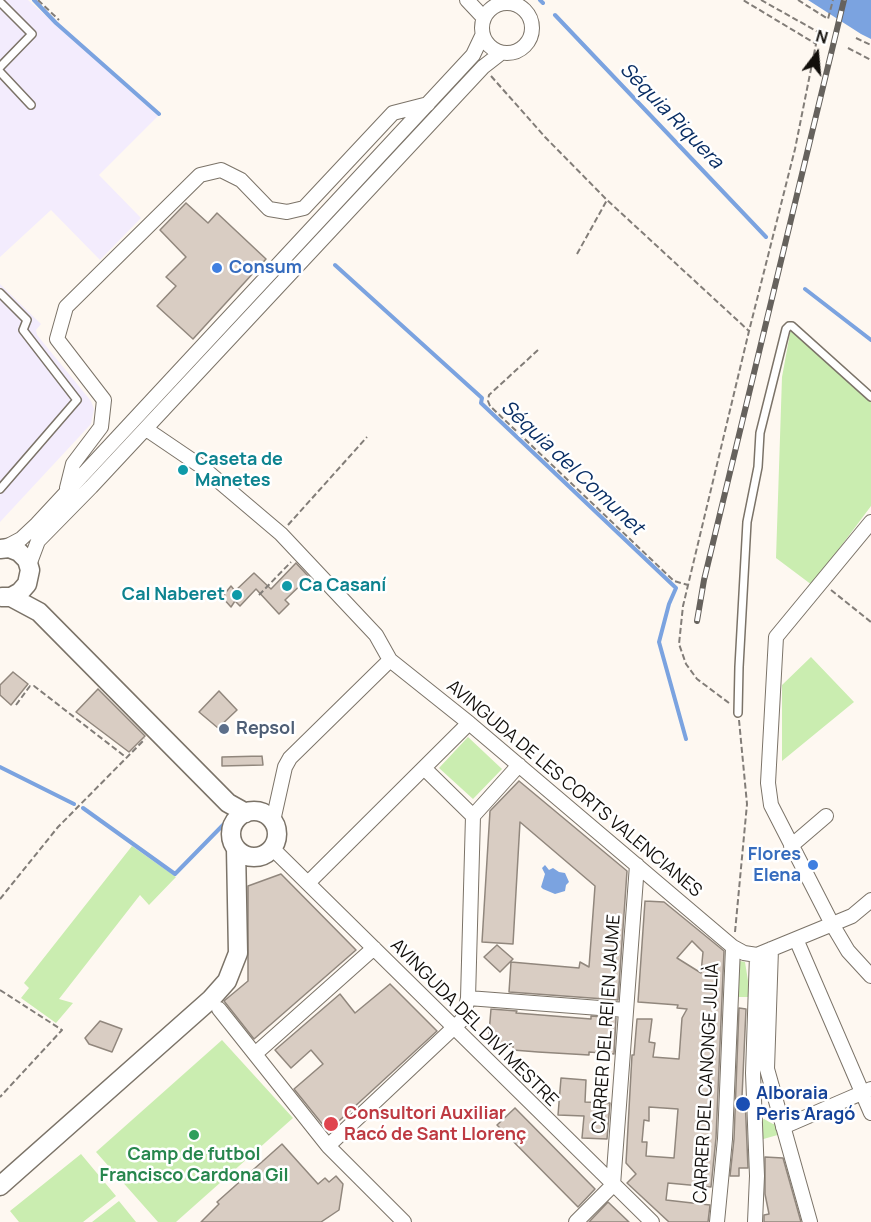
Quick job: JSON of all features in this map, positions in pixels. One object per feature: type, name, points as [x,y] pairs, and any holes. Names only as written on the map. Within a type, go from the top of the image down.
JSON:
[{"type":"street","points":[[467,0],[483,18]]},
{"type":"street","points":[[2,548],[21,539],[473,55],[482,36],[483,18],[490,8],[499,1],[514,3],[526,9],[532,21],[533,30],[528,44],[516,52],[501,53],[489,46],[482,36]]},
{"type":"street","points":[[5,597],[20,592],[27,584],[30,575],[29,565],[38,541],[146,429],[483,68],[501,53]]},
{"type":"street","points":[[66,491],[73,464],[101,427],[104,400],[57,339],[66,307],[200,175],[221,170],[241,180],[269,209],[287,212],[304,208],[393,113],[428,104]]},
{"type":"street","points":[[146,429],[202,467],[281,534],[376,635],[390,660],[290,758],[285,767],[273,821],[277,837],[272,848],[263,855],[243,852],[231,836],[240,818],[260,812],[273,821]]},
{"type":"street","points":[[871,522],[776,637],[768,783],[771,805],[832,924],[848,951],[871,976]]},
{"type":"street","points":[[2,548],[19,552],[29,565]]},
{"type":"street","points":[[27,584],[39,612]]},
{"type":"street","points":[[5,597],[39,612],[156,729],[240,818]]},
{"type":"street","name":"AVINGUDA DE LES CORTS VALENCIANES","points":[[390,660],[469,723],[733,947]]},
{"type":"street","points":[[308,883],[469,723]]},
{"type":"street","points":[[328,1146],[463,1019],[468,998],[473,816],[519,765]]},
{"type":"street","points":[[424,768],[473,816]]},
{"type":"street","points":[[791,846],[826,816]]},
{"type":"street","name":"AVINGUDA DEL DIVÍ MESTRE","points":[[272,848],[652,1222]]},
{"type":"street","points":[[0,1186],[211,999],[227,981],[238,953],[237,871],[243,852]]},
{"type":"street","name":"CARRER DEL REI EN JAUME","points":[[613,1185],[637,865]]},
{"type":"street","points":[[733,947],[744,953],[757,955],[852,916],[871,900]]},
{"type":"street","points":[[796,939],[867,1091],[871,1113]]},
{"type":"street","name":"CARRER DEL CANONGE JULIÀ","points":[[717,1222],[725,1139],[733,947]]},
{"type":"street","points":[[255,1054],[374,948]]},
{"type":"street","points":[[771,949],[767,1069],[810,1222]]},
{"type":"street","points":[[755,1222],[758,1176],[753,1073],[757,955]]},
{"type":"street","points":[[468,998],[626,1010]]},
{"type":"street","points":[[219,1009],[328,1146],[404,1222]]},
{"type":"street","points":[[783,1127],[867,1091]]},
{"type":"street","points":[[576,1222],[613,1185]]},
{"type":"lane","points":[[0,2],[32,34],[0,67]]},
{"type":"lane","points":[[0,72],[30,105]]},
{"type":"lane","points":[[0,294],[27,320],[23,330],[77,400],[0,489]]},
{"type":"lane","points":[[738,713],[747,522],[758,467],[760,433],[786,329],[792,326],[871,397]]},
{"type":"path","points":[[39,0],[58,20]]},
{"type":"path","points":[[733,947],[747,804],[738,713],[727,699],[698,679],[686,664],[679,644],[683,606],[795,149],[816,44],[743,0]]},
{"type":"path","points":[[761,0],[820,33]]},
{"type":"path","points":[[798,0],[828,19],[833,0]]},
{"type":"path","points":[[856,38],[871,45]]},
{"type":"path","points":[[848,48],[871,60]]},
{"type":"path","points":[[483,68],[607,200],[749,331]]},
{"type":"path","points":[[577,255],[607,200]]},
{"type":"path","points":[[538,350],[489,395],[490,406],[674,581],[688,585]]},
{"type":"path","points":[[281,534],[367,437]]},
{"type":"path","points":[[259,595],[290,564],[298,552]]},
{"type":"path","points":[[822,582],[871,622]]},
{"type":"path","points":[[16,705],[30,686],[34,686],[127,758]]},
{"type":"path","points":[[0,899],[58,827],[156,729]]},
{"type":"path","points":[[0,990],[62,1030],[0,1097]]},
{"type":"shaded area","points":[[0,0],[28,0],[158,116],[99,175],[141,218],[100,260],[51,210],[0,257]]},
{"type":"shaded area","points":[[0,284],[41,324],[36,330],[37,335],[91,401],[94,409],[91,424],[0,522]]},
{"type":"green space","points":[[791,328],[871,402],[871,506],[812,585],[776,558],[782,377]]},
{"type":"green space","points":[[811,657],[854,702],[782,761],[782,685]]},
{"type":"green space","points":[[468,737],[502,769],[473,799],[439,768]]},
{"type":"green space","points":[[132,846],[176,877],[149,905],[140,895],[59,999],[73,1003],[56,1023],[21,998],[29,988],[24,983]]},
{"type":"green space","points":[[740,961],[745,962],[749,987],[748,997],[738,997]]},
{"type":"green space","name":"Camp de futbol Francisco Cardona Gil","points":[[222,1040],[293,1118],[176,1222],[158,1222],[96,1152]]},
{"type":"green space","points":[[764,1119],[778,1124],[781,1134],[760,1140],[756,1121]]},
{"type":"green space","points":[[81,1154],[116,1196],[83,1222],[19,1222],[10,1211]]},
{"type":"green space","points":[[119,1201],[136,1222],[92,1222]]},
{"type":"water","points":[[808,0],[871,0],[871,39],[861,34]]},
{"type":"water","points":[[545,865],[549,870],[553,868],[565,873],[569,882],[565,891],[555,894],[541,887],[545,874],[542,868]]},
{"type":"building","name":"Consum","points":[[186,203],[208,223],[217,213],[266,259],[193,339],[157,306],[176,286],[166,277],[186,257],[160,230]]},
{"type":"building","points":[[296,563],[309,577],[285,600],[289,604],[279,614],[256,589],[240,606],[235,601],[231,607],[222,597],[231,586],[235,591],[254,573],[271,589]]},
{"type":"building","points":[[13,672],[28,684],[11,705],[0,695],[0,685]]},
{"type":"building","points":[[98,689],[145,736],[129,752],[76,712]]},
{"type":"building","points":[[219,691],[237,710],[218,728],[199,712]]},
{"type":"building","points":[[262,756],[263,765],[222,766],[222,757]]},
{"type":"building","points":[[519,781],[627,871],[618,1000],[509,992],[511,962],[579,968],[580,962],[589,967],[595,886],[520,822],[513,944],[482,942],[490,811]]},
{"type":"building","points":[[281,874],[356,950],[254,1039],[224,1001],[248,981],[248,886]]},
{"type":"building","points":[[645,901],[664,902],[724,951],[716,1138],[711,1187],[668,1183],[666,1200],[710,1205],[708,1222],[669,1222],[627,1183],[636,1174],[626,1163],[632,1055],[634,1055],[637,1019],[652,1019],[649,1042],[655,1043],[653,1057],[679,1059],[682,1018],[687,1009],[677,1008],[678,1005],[638,1002]],"holes":[[[692,941],[703,952],[701,973],[677,958]],[[649,1107],[678,1109],[674,1158],[646,1156],[647,1142],[642,1142],[644,1120],[649,1121]]]},
{"type":"building","points":[[497,945],[513,959],[500,972],[484,957]]},
{"type":"building","points":[[390,984],[437,1031],[328,1131],[294,1089],[323,1064],[311,1050],[291,1068],[275,1050],[340,994],[355,1013]]},
{"type":"building","points":[[739,1008],[746,1009],[742,1097],[745,1097],[748,1168],[739,1168],[739,1176],[730,1176],[734,1139]]},
{"type":"building","points":[[491,1009],[591,1019],[591,1016],[616,1018],[614,1054],[538,1052],[513,1050],[513,1046],[488,1045]]},
{"type":"building","points":[[100,1021],[122,1029],[112,1052],[89,1044],[85,1038]]},
{"type":"building","points":[[561,1078],[586,1080],[585,1102],[610,1103],[607,1139],[582,1138],[584,1116],[558,1115]]},
{"type":"building","points":[[515,1108],[595,1189],[578,1207],[497,1125]]},
{"type":"building","points":[[282,1144],[318,1184],[325,1178],[329,1182],[336,1176],[343,1184],[339,1210],[321,1222],[201,1222],[219,1204],[217,1202]]},
{"type":"building","points":[[765,1157],[783,1158],[801,1222],[764,1222],[764,1215],[769,1214],[765,1194]]},
{"type":"building","points":[[608,1202],[629,1222],[589,1222]]},
{"type":"waterway","name":"Séquia del Comunet","points":[[34,0],[56,23],[159,114]]},
{"type":"waterway","name":"Séquia Riquera","points":[[540,0],[543,3]]},
{"type":"waterway","name":"Séquia Riquera","points":[[555,15],[766,237]]},
{"type":"waterway","name":"Séquia del Comunet","points":[[335,265],[482,398],[481,403],[676,588],[669,604],[659,642],[686,739]]},
{"type":"waterway","name":"Séquia Riquera","points":[[805,289],[871,340]]},
{"type":"waterway","points":[[0,767],[74,804]]},
{"type":"waterway","points":[[83,808],[175,874],[224,824]]},
{"type":"railway","points":[[697,621],[704,580],[844,0]]},
{"type":"place","name":"Consum","points":[[217,268]]},
{"type":"place","name":"Caseta de Manetes","points":[[183,470]]},
{"type":"place","name":"Ca Casaní","points":[[287,586]]},
{"type":"place","name":"Cal Naberet","points":[[237,595]]},
{"type":"place","name":"Repsol","points":[[224,729]]},
{"type":"place","name":"Flores Elena","points":[[813,865]]},
{"type":"place","name":"Alboraia Peris Aragó","points":[[743,1104]]},
{"type":"place","name":"Consultori Auxiliar Racó de Sant Llorenç","points":[[331,1124]]},
{"type":"place","name":"Camp de futbol Francisco Cardona Gil","points":[[194,1135]]}]
